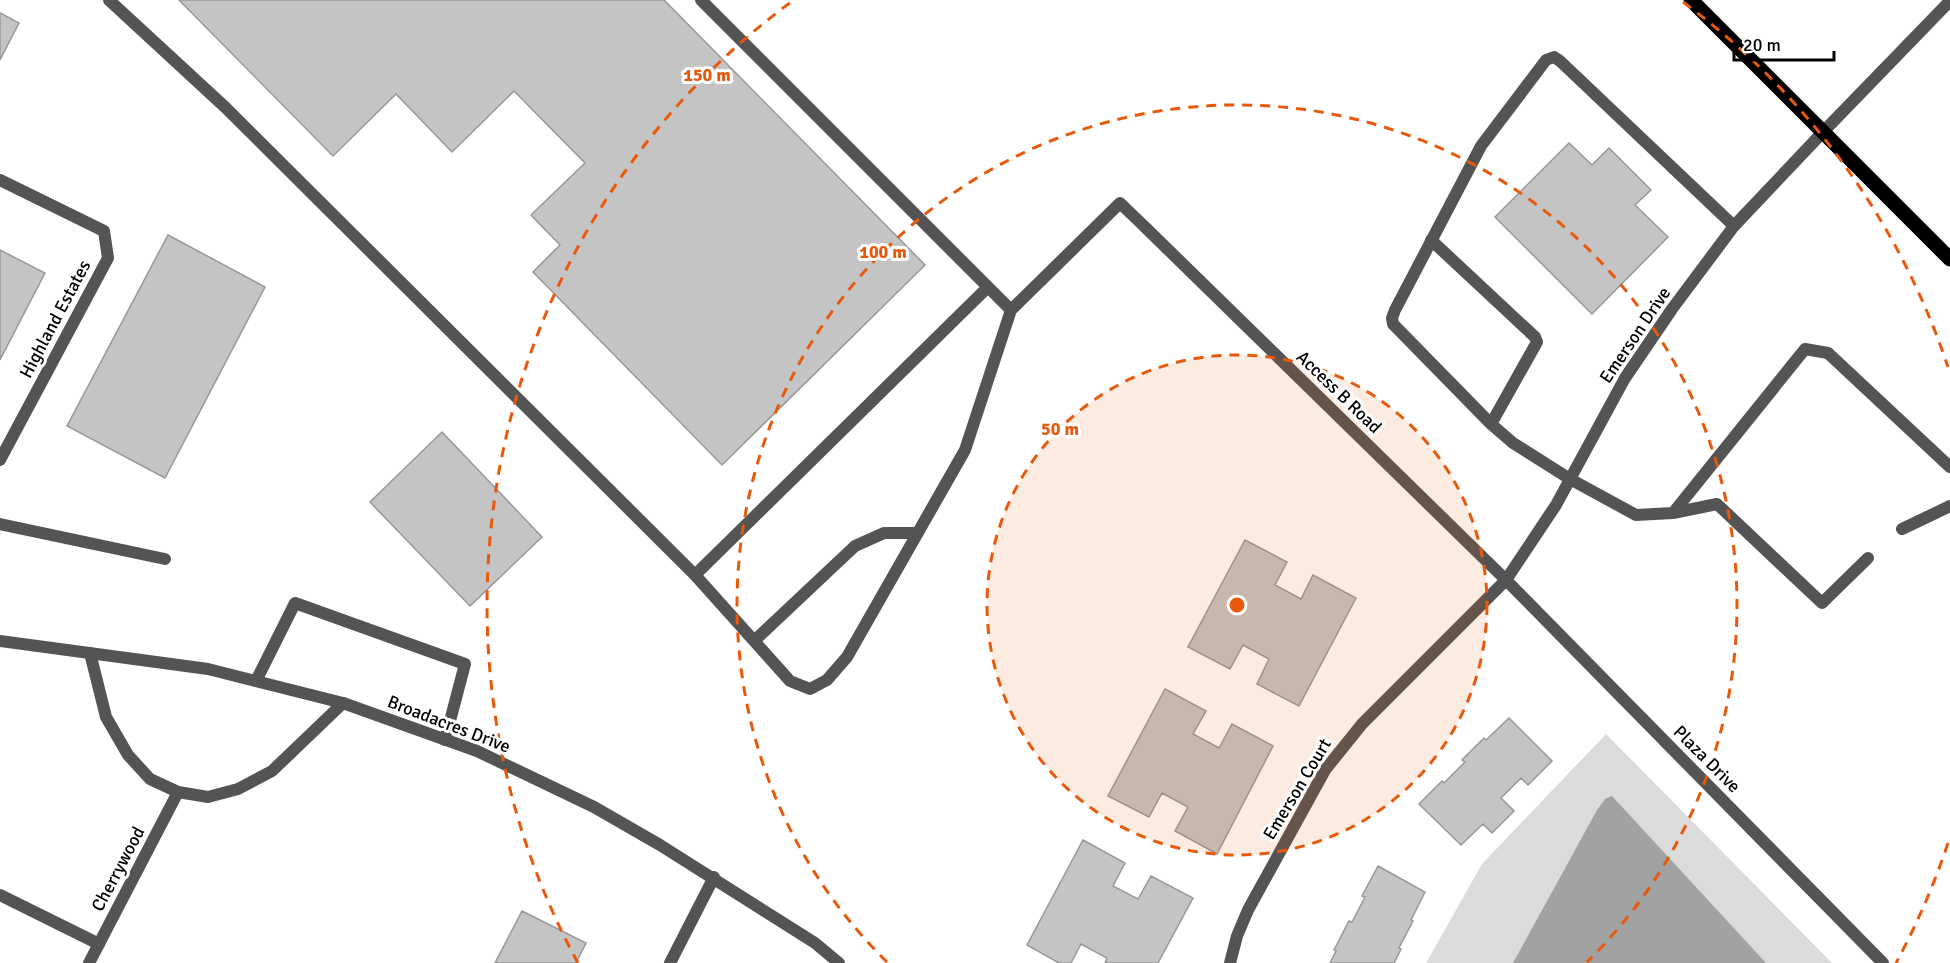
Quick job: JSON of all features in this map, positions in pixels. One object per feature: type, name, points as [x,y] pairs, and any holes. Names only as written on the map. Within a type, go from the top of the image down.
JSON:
[{"type":"main road","points":[[1690,0],[1950,259]]},
{"type":"street","points":[[109,0],[226,108],[695,575],[790,681],[810,689],[827,680],[847,657],[965,450],[1011,310],[701,0]]},
{"type":"street","name":"Emerson Drive","points":[[1506,580],[1556,505],[1625,378],[1672,309],[1734,226],[1950,1]]},
{"type":"street","points":[[1734,226],[1554,57],[1546,60],[1481,146],[1392,318],[1394,324],[1513,443],[1570,479],[1636,515],[1673,513],[1717,504],[1822,603],[1868,558]]},
{"type":"street","name":"Highland Estates","points":[[0,180],[104,231],[108,258],[0,460]]},
{"type":"street","name":"Access B Road","points":[[1011,310],[1120,203],[1506,580]]},
{"type":"street","points":[[1431,240],[1535,337],[1537,342],[1491,423]]},
{"type":"street","points":[[695,575],[988,287]]},
{"type":"street","points":[[1673,513],[1805,349],[1828,353],[1950,467]]},
{"type":"street","points":[[1902,529],[1950,506]]},
{"type":"street","points":[[0,524],[165,559]]},
{"type":"street","points":[[754,641],[855,546],[885,533],[918,533]]},
{"type":"street","name":"Emerson Court","points":[[1230,963],[1237,936],[1248,910],[1321,777],[1334,758],[1362,724],[1506,580]]},
{"type":"street","name":"Plaza Drive","points":[[1506,580],[1883,963]]},
{"type":"street","points":[[256,681],[295,603],[465,664],[445,740]]},
{"type":"street","name":"Broadacres Drive","points":[[0,641],[208,669],[342,703],[477,751],[594,807],[714,877],[815,943],[839,963]]},
{"type":"street","points":[[90,653],[106,717],[128,755],[150,779],[178,792],[208,797],[238,789],[272,771],[342,703]]},
{"type":"street","name":"Cherrywood","points":[[89,963],[178,792]]},
{"type":"street","points":[[670,963],[714,877]]},
{"type":"street","points":[[0,895],[99,945]]},
{"type":"shaded area","points":[[1606,734],[1832,963],[1426,963],[1482,864]]},
{"type":"shaded area","points":[[1612,796],[1766,963],[1513,963],[1597,810],[1605,799]]},
{"type":"building","points":[[179,0],[664,0],[925,265],[722,465],[533,272],[560,245],[531,215],[585,163],[514,91],[452,152],[396,94],[333,156]]},
{"type":"building","points":[[0,13],[19,23],[0,60]]},
{"type":"building","points":[[1569,143],[1592,165],[1609,148],[1651,190],[1635,205],[1668,237],[1592,314],[1495,217]]},
{"type":"building","points":[[168,235],[265,287],[165,478],[67,426]]},
{"type":"building","points":[[0,250],[45,273],[0,360]]},
{"type":"building","points":[[442,432],[542,537],[470,606],[370,502]]},
{"type":"building","points":[[1245,540],[1287,562],[1275,585],[1301,599],[1313,575],[1356,598],[1299,706],[1257,684],[1269,659],[1243,645],[1230,669],[1188,647]]},
{"type":"building","points":[[1165,689],[1206,711],[1193,734],[1219,748],[1232,724],[1273,746],[1217,854],[1175,831],[1188,807],[1162,793],[1149,817],[1108,796]]},
{"type":"building","points":[[1509,718],[1552,761],[1528,785],[1521,778],[1501,798],[1514,811],[1492,833],[1483,824],[1461,845],[1419,804],[1465,762],[1462,760],[1484,738],[1486,740]]},
{"type":"building","points":[[1083,840],[1125,863],[1113,886],[1138,899],[1151,876],[1193,898],[1158,963],[1105,963],[1107,958],[1081,944],[1071,963],[1059,963],[1027,945]]},
{"type":"building","points":[[1378,866],[1425,892],[1399,948],[1401,949],[1394,963],[1330,963],[1336,951],[1334,950],[1349,921],[1352,922],[1365,897],[1362,896]]},
{"type":"building","points":[[522,911],[586,943],[576,963],[495,963]]}]
